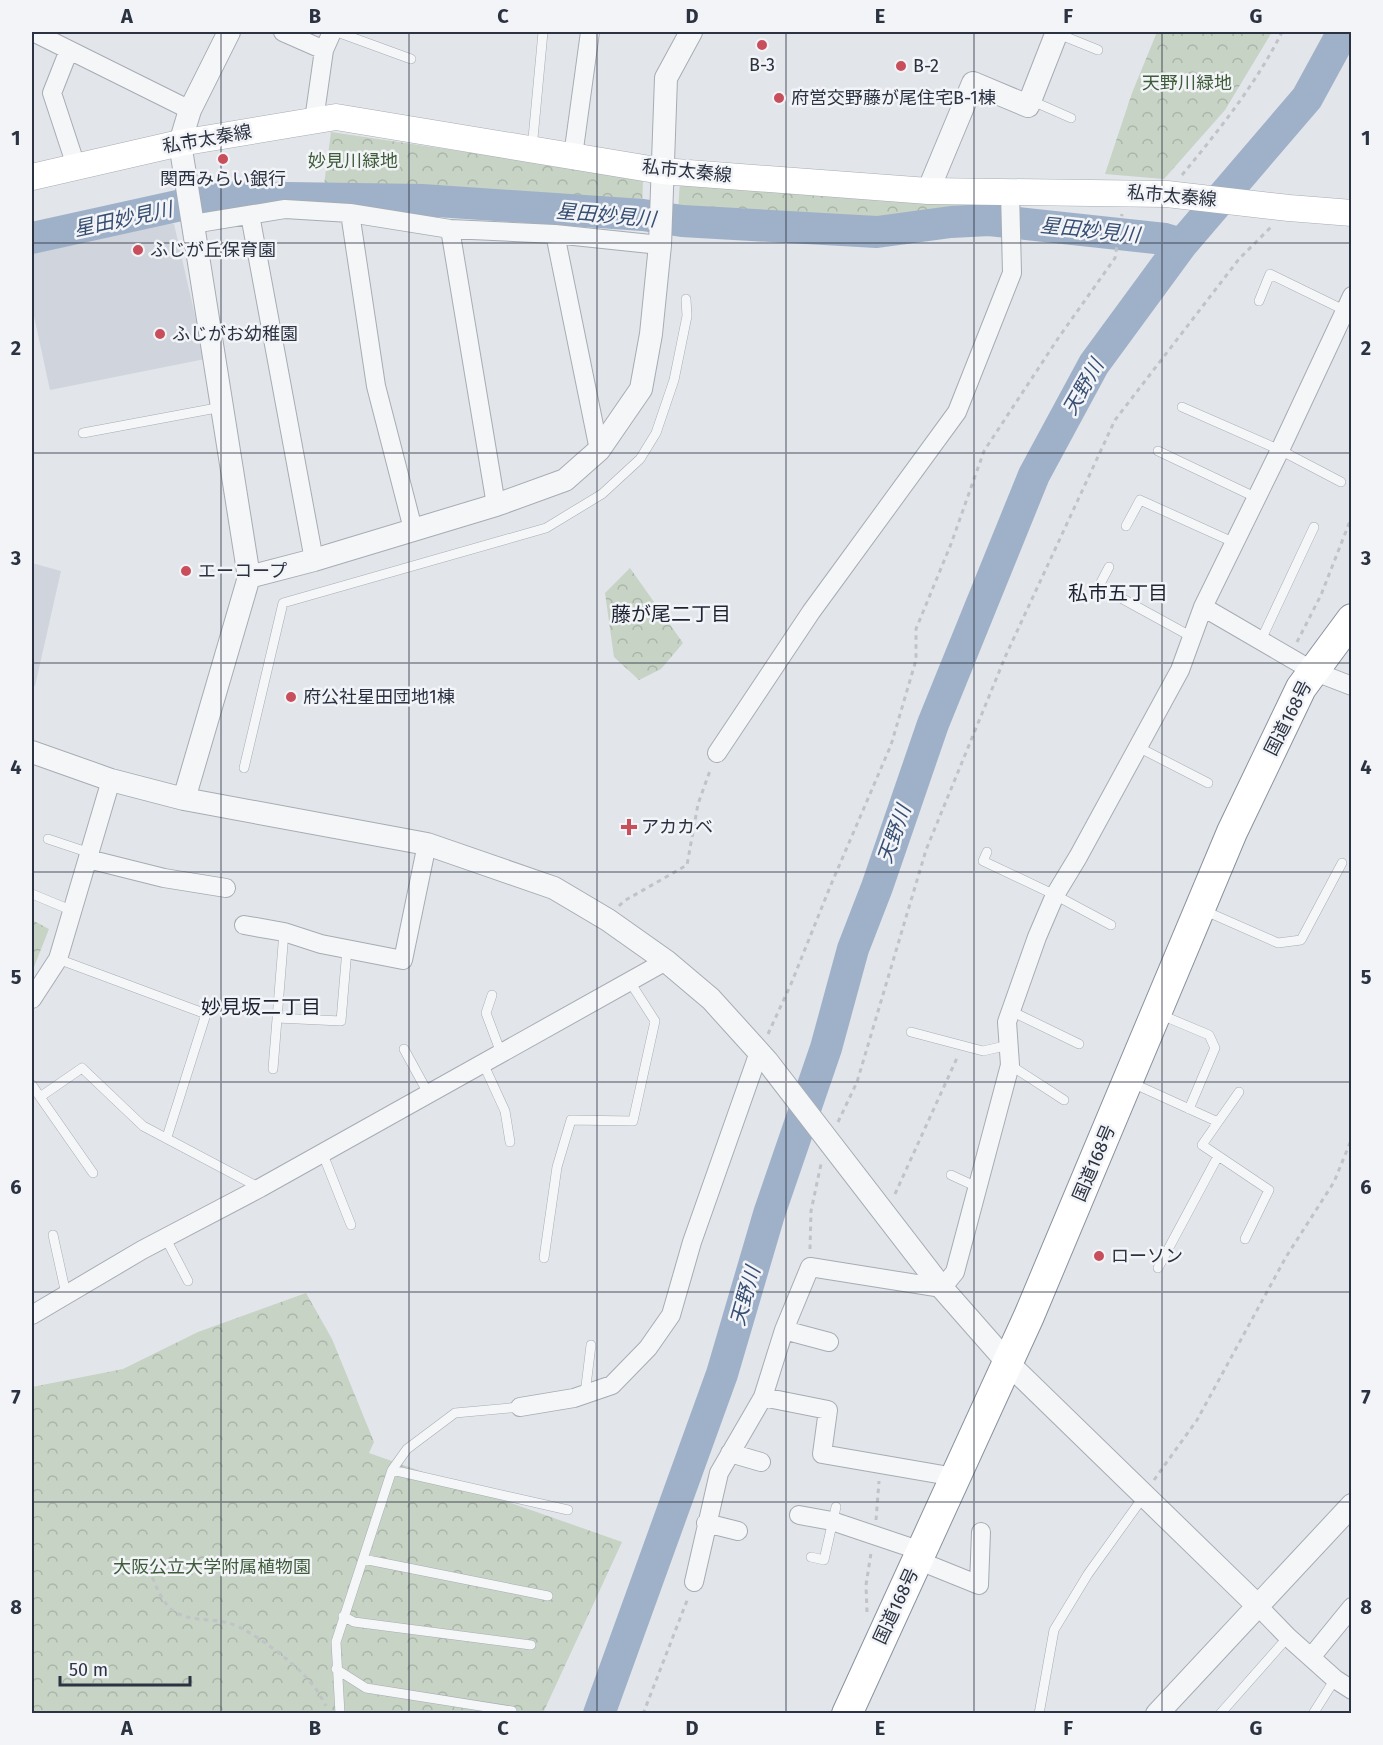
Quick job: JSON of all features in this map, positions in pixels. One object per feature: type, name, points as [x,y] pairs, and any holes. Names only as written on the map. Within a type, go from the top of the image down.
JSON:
[{"type":"highway","name":"国道168号","points":[[847,1713],[1008,1363],[1232,832],[1301,688],[1301,664],[1352,619]]},
{"type":"main road","name":"私市太秦線","points":[[32,177],[180,143],[336,117],[662,171],[928,191],[1011,201],[1127,192],[1352,213]]},
{"type":"street","points":[[33,32],[190,110]]},
{"type":"street","points":[[184,799],[249,577],[180,143],[190,110],[229,32]]},
{"type":"street","points":[[283,32],[324,50]]},
{"type":"street","points":[[314,120],[324,50],[332,32]]},
{"type":"street","points":[[573,156],[590,32]]},
{"type":"street","points":[[249,577],[314,560],[496,505],[564,480],[599,450],[640,389],[651,334],[660,245],[666,78],[691,32]]},
{"type":"street","points":[[928,191],[973,83],[1028,106],[1056,32]]},
{"type":"street","points":[[69,50],[52,93],[76,166]]},
{"type":"street","points":[[717,753],[811,612],[957,412],[1012,273],[1011,201]]},
{"type":"street","points":[[193,224],[285,210],[350,213],[450,229],[555,234],[660,245]]},
{"type":"street","points":[[350,213],[376,386],[413,529]]},
{"type":"street","points":[[250,215],[314,560]]},
{"type":"street","points":[[450,229],[496,505]]},
{"type":"street","points":[[555,234],[599,450]]},
{"type":"street","points":[[942,1288],[956,1272],[1010,1065],[1007,1022],[1055,895],[1180,670],[1203,608],[1336,333],[1348,303]]},
{"type":"street","points":[[1203,608],[1301,664],[1352,686]]},
{"type":"street","points":[[32,752],[111,780],[184,799],[427,844],[554,888],[608,920],[666,961],[711,999],[763,1056],[942,1288],[1008,1363],[1145,1494],[1288,1637],[1352,1690]]},
{"type":"street","points":[[32,999],[58,959],[111,780]]},
{"type":"street","points":[[244,925],[284,932],[321,944],[403,960],[427,844]]},
{"type":"street","points":[[89,856],[164,878],[226,888]]},
{"type":"street","points":[[32,1315],[165,1237],[260,1188],[666,961]]},
{"type":"street","points":[[520,1407],[573,1398],[612,1385],[648,1348],[671,1315],[692,1242],[763,1056]]},
{"type":"street","points":[[694,1582],[719,1473],[763,1397],[784,1330],[810,1267],[942,1288]]},
{"type":"street","points":[[784,1330],[830,1342]]},
{"type":"street","points":[[763,1397],[828,1410],[822,1454],[955,1477]]},
{"type":"street","points":[[730,1454],[761,1462]]},
{"type":"street","points":[[1157,1713],[1352,1505]]},
{"type":"street","points":[[799,1515],[834,1514],[979,1585],[981,1532]]},
{"type":"street","points":[[706,1523],[738,1531]]},
{"type":"street","points":[[1312,1656],[1352,1607]]},
{"type":"lane","points":[[338,32],[411,59]]},
{"type":"lane","points":[[531,149],[543,32]]},
{"type":"lane","points":[[1056,32],[1098,50]]},
{"type":"lane","points":[[1030,100],[1071,118]]},
{"type":"lane","points":[[1259,301],[1270,274],[1348,303]]},
{"type":"lane","points":[[244,768],[283,603],[546,528],[602,494],[640,459],[656,434],[674,380],[687,316],[686,299]]},
{"type":"lane","points":[[83,433],[222,407]]},
{"type":"lane","points":[[1182,407],[1280,450],[1341,482]]},
{"type":"lane","points":[[1158,451],[1257,498]]},
{"type":"lane","points":[[1126,526],[1140,500],[1235,543]]},
{"type":"lane","points":[[1262,640],[1314,527]]},
{"type":"lane","points":[[1109,567],[1099,586],[1192,637]]},
{"type":"lane","points":[[1138,747],[1208,783]]},
{"type":"lane","points":[[48,839],[89,856]]},
{"type":"lane","points":[[987,852],[983,861],[1111,925]]},
{"type":"lane","points":[[1200,908],[1278,943],[1301,940],[1342,863]]},
{"type":"lane","points":[[32,894],[73,911]]},
{"type":"lane","points":[[273,1069],[284,932]]},
{"type":"lane","points":[[277,1018],[341,1021],[347,949]]},
{"type":"lane","points":[[58,959],[206,1014],[167,1137]]},
{"type":"lane","points":[[544,1258],[557,1167],[571,1120],[633,1121],[656,1021],[630,982]]},
{"type":"lane","points":[[492,995],[486,1013],[501,1053]]},
{"type":"lane","points":[[1011,1011],[1079,1044]]},
{"type":"lane","points":[[1157,1013],[1209,1035],[1215,1048],[1189,1108]]},
{"type":"lane","points":[[911,1032],[982,1051],[1009,1045]]},
{"type":"lane","points":[[404,1049],[428,1093]]},
{"type":"lane","points":[[483,1063],[505,1111],[510,1142]]},
{"type":"lane","points":[[1010,1065],[1064,1100]]},
{"type":"lane","points":[[40,1097],[82,1068],[143,1125],[260,1188]]},
{"type":"lane","points":[[1128,1081],[1218,1122]]},
{"type":"lane","points":[[32,1085],[93,1173]]},
{"type":"lane","points":[[1239,1092],[1202,1145],[1269,1190],[1245,1239]]},
{"type":"lane","points":[[322,1152],[351,1225]]},
{"type":"lane","points":[[1158,1268],[1218,1156]]},
{"type":"lane","points":[[951,1175],[977,1187]]},
{"type":"lane","points":[[53,1235],[66,1294]]},
{"type":"lane","points":[[165,1237],[188,1281]]},
{"type":"lane","points":[[585,1394],[591,1346]]},
{"type":"lane","points":[[339,1713],[336,1642],[392,1470],[407,1449],[455,1413],[520,1407]]},
{"type":"lane","points":[[392,1470],[568,1510]]},
{"type":"lane","points":[[1039,1713],[1054,1630],[1088,1574],[1145,1494]]},
{"type":"lane","points":[[811,1557],[824,1560],[834,1514]]},
{"type":"lane","points":[[363,1559],[548,1596]]},
{"type":"lane","points":[[343,1616],[354,1622],[531,1645]]},
{"type":"lane","points":[[1220,1713],[1288,1637]]},
{"type":"lane","points":[[336,1670],[366,1688],[512,1711]]},
{"type":"lane","points":[[1313,1713],[1335,1678]]},
{"type":"path","points":[[1167,194],[1228,118],[1270,55],[1282,32]]},
{"type":"path","points":[[763,1056],[830,887],[891,745],[916,660],[916,628],[951,544],[984,451],[1059,337],[1115,258],[1127,192]]},
{"type":"path","points":[[810,1267],[811,1211],[819,1170],[857,1082],[926,850],[1006,655],[1115,420],[1239,259],[1289,208]]},
{"type":"path","points":[[1301,664],[1321,596],[1352,516]]},
{"type":"path","points":[[608,920],[624,901],[687,865],[698,804],[717,753]]},
{"type":"path","points":[[895,1193],[963,1045]]},
{"type":"path","points":[[1145,1494],[1197,1420],[1286,1257],[1334,1182],[1352,1138]]},
{"type":"path","points":[[878,1491],[875,1535],[866,1585],[867,1630],[878,1646]]},
{"type":"path","points":[[148,1569],[161,1596],[173,1611],[189,1618],[228,1623],[243,1629],[268,1645],[304,1674],[317,1689],[328,1713]]},
{"type":"path","points":[[643,1713],[694,1582]]},
{"type":"shaded area","points":[[156,219],[174,224],[205,359],[50,390],[32,307],[32,249]]},
{"type":"shaded area","points":[[32,563],[61,571],[35,686],[32,686]]},
{"type":"green space","name":"天野川緑地","points":[[1157,32],[1272,32],[1225,110],[1164,179],[1105,174],[1132,93]]},
{"type":"green space","name":"妙見川緑地","points":[[331,132],[643,178],[642,212],[324,185]]},
{"type":"green space","points":[[680,181],[979,201],[997,207],[998,214],[881,227],[678,211]]},
{"type":"green space","points":[[630,568],[683,643],[661,669],[639,680],[614,657],[605,593]]},
{"type":"green space","points":[[32,920],[49,929],[32,972]]},
{"type":"green space","name":"大阪公立大学附属植物園","points":[[306,1293],[332,1339],[374,1442],[369,1453],[622,1542],[543,1713],[32,1714],[32,1387],[123,1369],[198,1332]]},
{"type":"waterway","name":"天野川","points":[[599,1714],[722,1374],[769,1214],[826,1048],[853,949],[877,887],[933,724],[1034,475],[1094,364],[1182,244],[1307,98],[1343,32]]},
{"type":"waterway","name":"星田妙見川","points":[[32,238],[227,197],[422,200],[643,215],[682,221],[877,232],[951,222],[989,220],[1165,239],[1182,244]]},
{"type":"place","name":"B-3","points":[[762,45]]},
{"type":"place","name":"B-2","points":[[901,66]]},
{"type":"place","name":"府営交野藤が尾住宅B-1棟","points":[[779,98]]},
{"type":"place","name":"関西みらい銀行","points":[[223,159]]},
{"type":"place","name":"ふじが丘保育園","points":[[138,250]]},
{"type":"place","name":"ふじがお幼稚園","points":[[160,334]]},
{"type":"place","name":"エーコープ","points":[[186,571]]},
{"type":"place","name":"府公社星田団地1棟","points":[[291,697]]},
{"type":"place","name":"アカカベ","points":[[629,827]]},
{"type":"place","name":"ローソン","points":[[1099,1256]]},
{"type":"district","name":"私市五丁目","points":[[1118,593]]},
{"type":"district","name":"藤が尾二丁目","points":[[671,614]]},
{"type":"district","name":"妙見坂二丁目","points":[[261,1007]]}]
